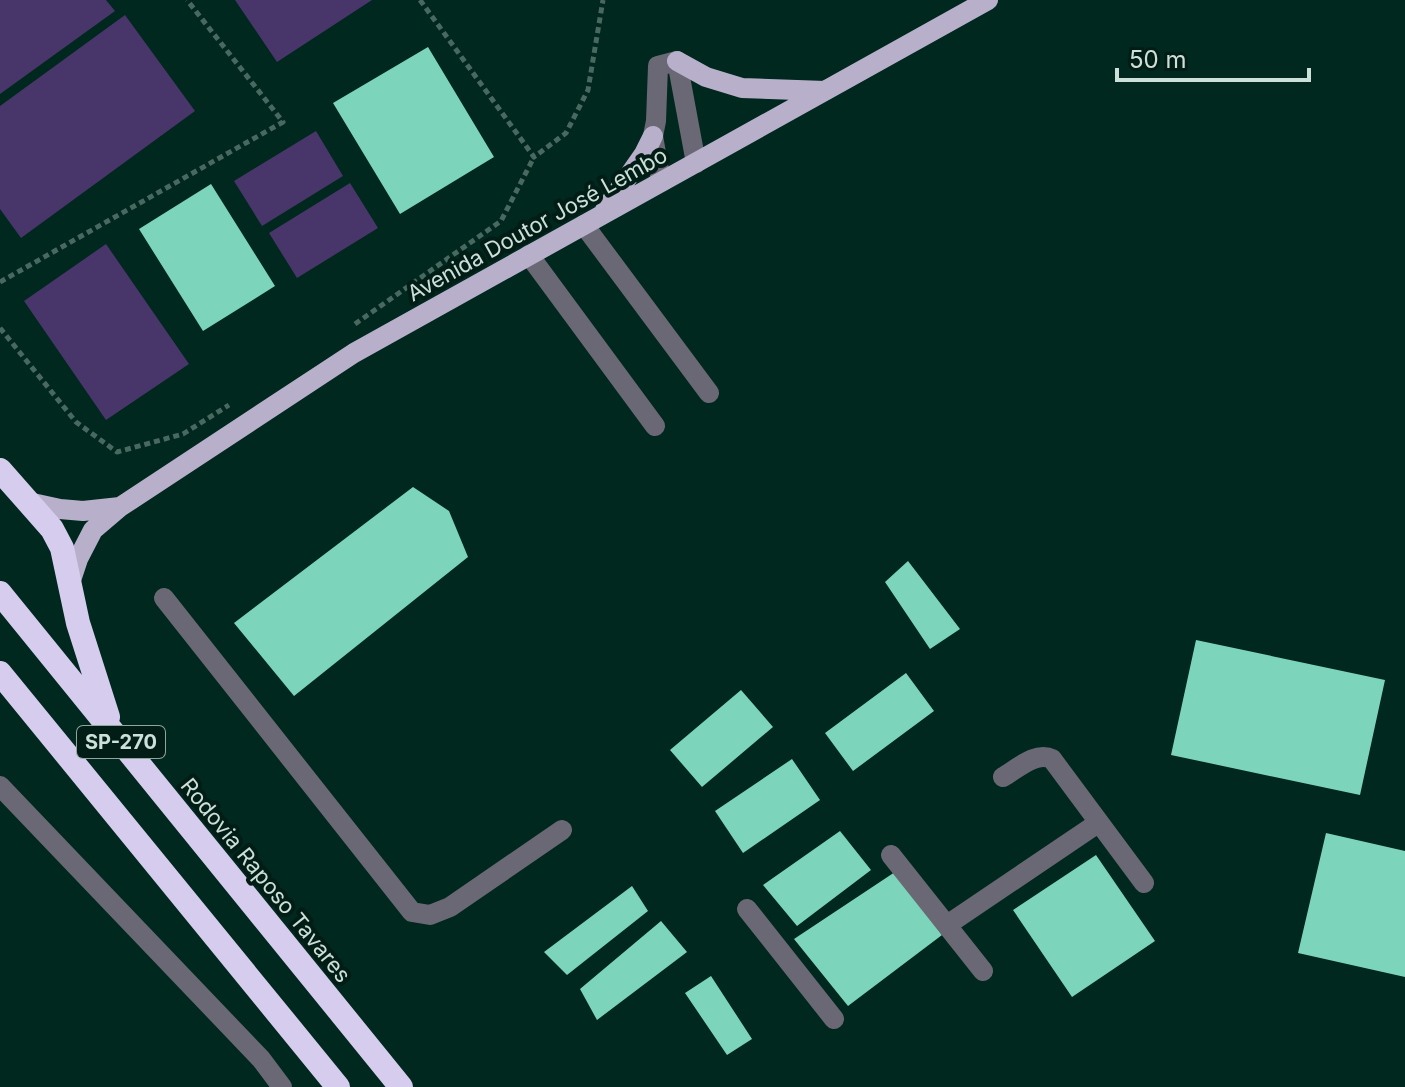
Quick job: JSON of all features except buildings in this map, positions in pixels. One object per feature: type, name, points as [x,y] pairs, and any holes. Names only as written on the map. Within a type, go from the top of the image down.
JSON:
[{"type":"highway","points":[[0,470],[52,529],[62,548],[78,623],[112,731]]},
{"type":"highway","name":"Rodovia Raposo Tavares","points":[[0,593],[401,1087]]},
{"type":"highway","name":"SP-270","points":[[0,673],[338,1087]]},
{"type":"highway","name":"SP-270","points":[[374,1055],[408,1087]]},
{"type":"main road","name":"Avenida Doutor José Lembo","points":[[70,583],[93,530],[120,507],[354,353],[988,0]]},
{"type":"main road","points":[[667,64],[742,88],[825,91]]},
{"type":"main road","points":[[593,220],[644,154],[653,136]]},
{"type":"main road","name":"Avenida Doutor José Lembo","points":[[28,502],[83,511],[120,507]]},
{"type":"street","points":[[661,182],[653,136],[667,64]]},
{"type":"street","points":[[667,64],[696,163]]},
{"type":"street","points":[[593,220],[709,393]]},
{"type":"street","points":[[529,255],[655,426]]},
{"type":"street","points":[[164,598],[412,912],[430,915],[450,907],[562,830]]},
{"type":"street","points":[[1003,777],[1036,758],[1046,756],[1052,759],[1144,883]]},
{"type":"street","points":[[0,786],[261,1059],[282,1087]]},
{"type":"street","points":[[947,925],[1098,823]]},
{"type":"street","points":[[891,855],[983,971]]},
{"type":"street","points":[[747,909],[834,1019]]},
{"type":"path","points":[[0,282],[283,122],[187,0]]},
{"type":"path","points":[[420,0],[534,157]]},
{"type":"path","points":[[345,331],[501,221],[534,157],[566,133],[588,90],[603,0]]},
{"type":"path","points":[[0,328],[76,422],[117,452],[183,434],[233,403]]},
{"type":"shaded area","points":[[0,0],[106,0],[115,11],[0,94]]},
{"type":"shaded area","points":[[235,0],[372,0],[277,62]]},
{"type":"shaded area","points":[[125,15],[195,111],[21,238],[0,209],[0,106]]},
{"type":"shaded area","points":[[316,131],[343,176],[262,226],[234,181]]},
{"type":"shaded area","points":[[350,183],[378,228],[297,278],[269,233]]},
{"type":"shaded area","points":[[106,244],[189,364],[106,420],[24,301]]}]
